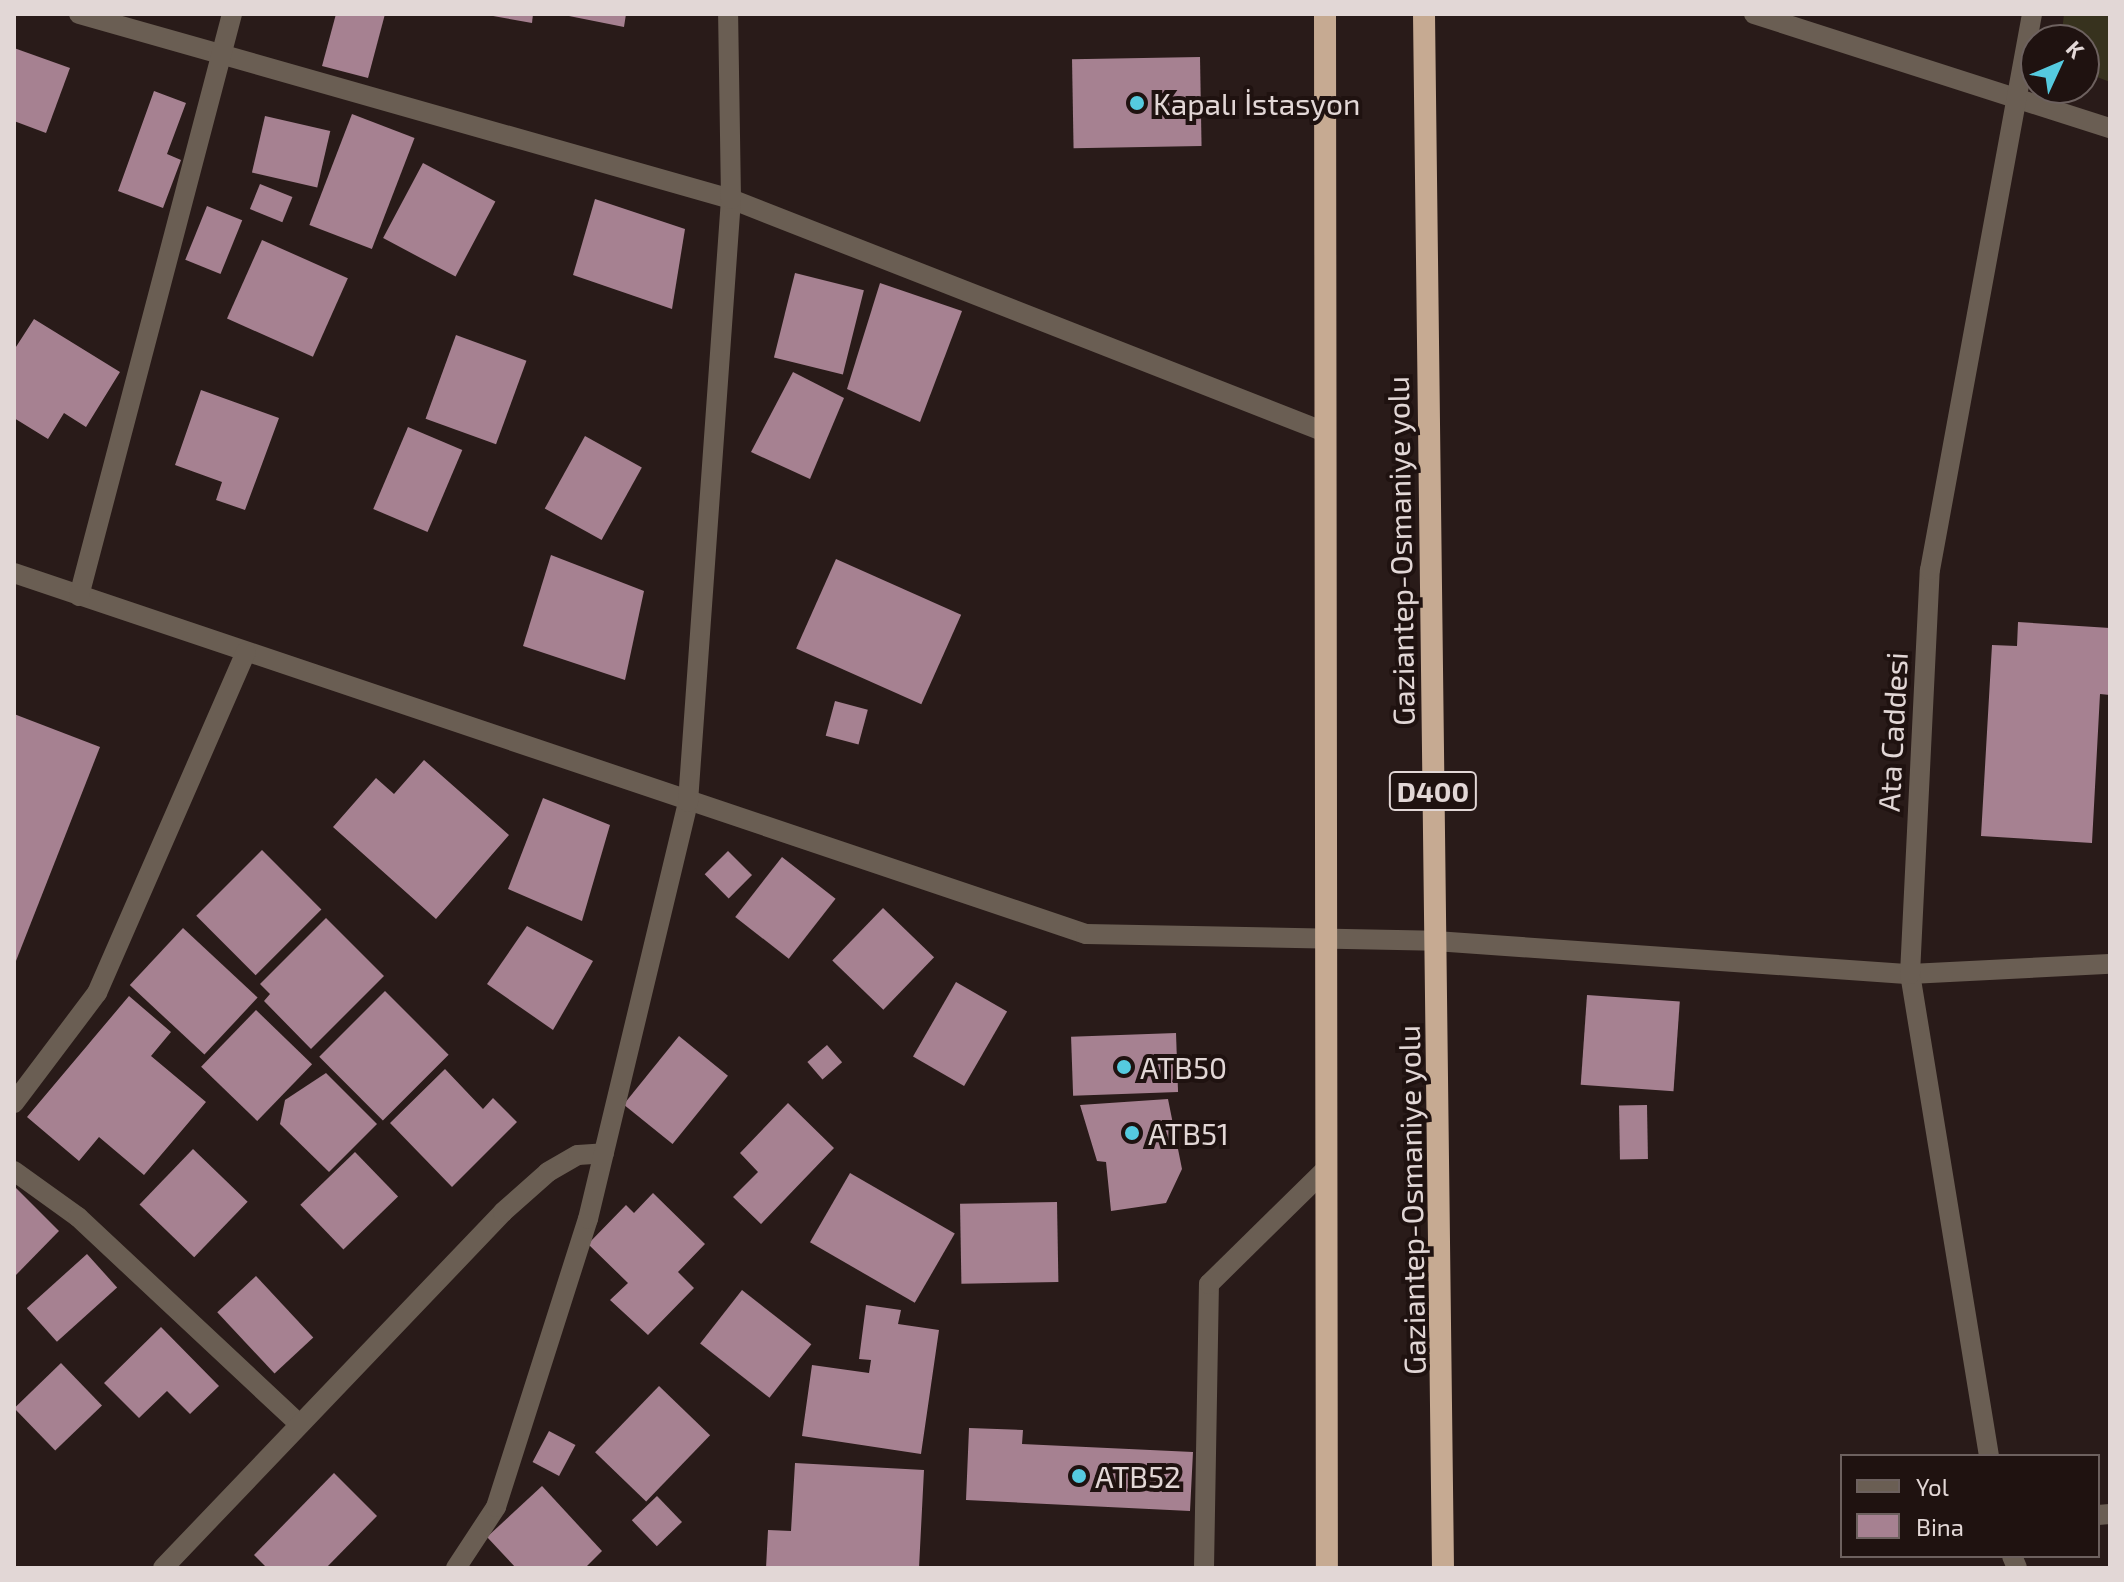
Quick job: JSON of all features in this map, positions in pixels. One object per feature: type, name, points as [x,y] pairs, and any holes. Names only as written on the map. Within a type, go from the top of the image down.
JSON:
[{"type":"highway","points":[[1325,14],[1321,941],[1327,1168],[1327,1568]]},
{"type":"highway","name":"Gaziantep-Osmaniye yolu","points":[[1424,14],[1443,1568]]},
{"type":"street","points":[[79,14],[226,52],[731,199],[1325,432]]},
{"type":"street","points":[[79,596],[226,52],[232,14]]},
{"type":"street","points":[[456,1568],[496,1507],[604,1153],[688,802],[731,199],[728,14]]},
{"type":"street","points":[[1754,14],[2019,94],[2110,128]]},
{"type":"street","name":"Ata Caddesi","points":[[1989,1454],[1910,974],[1930,570],[2032,14]]},
{"type":"street","points":[[14,573],[1086,934],[1435,941],[1910,974],[2110,964]]},
{"type":"street","points":[[14,1103],[97,993],[246,652]]},
{"type":"street","points":[[163,1568],[503,1212],[548,1172],[578,1155],[604,1153]]},
{"type":"street","points":[[1204,1568],[1209,1284],[1327,1168]]},
{"type":"street","points":[[14,1171],[78,1217],[299,1424]]},
{"type":"shaded area","points":[[2064,14],[2110,14],[2110,82],[2100,78],[2100,24],[2063,24]]},
{"type":"building","points":[[336,14],[385,14],[368,78],[322,66]]},
{"type":"building","points":[[482,14],[533,14],[532,23]]},
{"type":"building","points":[[559,14],[626,14],[624,27]]},
{"type":"building","points":[[14,48],[70,68],[46,133],[14,121]]},
{"type":"building","name":"Kapalı İstasyon","points":[[1200,57],[1202,146],[1074,148],[1072,59]]},
{"type":"building","points":[[154,91],[186,103],[167,154],[181,160],[163,208],[118,191]]},
{"type":"building","points":[[352,114],[415,138],[372,249],[309,225]]},
{"type":"building","points":[[265,116],[330,131],[317,188],[252,173]]},
{"type":"building","points":[[423,163],[495,201],[455,277],[383,238]]},
{"type":"building","points":[[260,184],[292,197],[282,222],[250,209]]},
{"type":"building","points":[[595,199],[685,229],[672,309],[573,275]]},
{"type":"building","points":[[207,206],[242,220],[221,274],[185,260]]},
{"type":"building","points":[[262,240],[348,278],[313,357],[227,319]]},
{"type":"building","points":[[795,273],[864,290],[843,375],[774,357]]},
{"type":"building","points":[[880,283],[962,311],[920,422],[847,389]]},
{"type":"building","points":[[34,319],[120,372],[86,427],[64,413],[48,439],[14,418],[14,350]]},
{"type":"building","points":[[456,335],[526,361],[496,444],[426,419]]},
{"type":"building","points":[[793,372],[844,398],[810,479],[751,452]]},
{"type":"building","points":[[201,390],[279,418],[245,510],[216,500],[222,482],[175,465]]},
{"type":"building","points":[[408,427],[462,450],[428,532],[373,509]]},
{"type":"building","points":[[585,436],[642,468],[602,540],[545,509]]},
{"type":"building","points":[[551,555],[644,591],[625,680],[523,646]]},
{"type":"building","points":[[836,559],[961,615],[921,704],[796,649]]},
{"type":"building","points":[[2018,622],[2110,628],[2110,695],[2100,694],[2092,843],[1981,836],[1992,645],[2017,646]]},
{"type":"building","points":[[835,701],[868,710],[859,745],[826,736]]},
{"type":"building","points":[[14,714],[100,747],[14,966]]},
{"type":"building","points":[[424,760],[509,835],[436,919],[333,827],[376,778],[394,794]]},
{"type":"building","points":[[543,798],[610,825],[582,921],[508,889]]},
{"type":"building","points":[[262,850],[321,909],[256,975],[196,916]]},
{"type":"building","points":[[728,851],[752,875],[729,898],[705,874]]},
{"type":"building","points":[[782,857],[836,899],[789,959],[735,917]]},
{"type":"building","points":[[883,908],[934,957],[883,1010],[832,961]]},
{"type":"building","points":[[326,918],[384,976],[311,1049],[264,1001],[270,994],[260,984]]},
{"type":"building","points":[[527,926],[593,961],[553,1030],[487,984]]},
{"type":"building","points":[[183,928],[258,998],[204,1055],[130,985]]},
{"type":"building","points":[[956,982],[1007,1012],[964,1086],[913,1056]]},
{"type":"building","points":[[385,991],[449,1055],[383,1120],[319,1057]]},
{"type":"building","points":[[1587,995],[1680,1001],[1673,1091],[1581,1085]]},
{"type":"building","points":[[129,996],[171,1032],[151,1056],[206,1102],[144,1175],[99,1137],[79,1161],[27,1117]]},
{"type":"building","points":[[256,1010],[312,1064],[257,1121],[201,1067]]},
{"type":"building","name":"ATB50","points":[[1176,1033],[1178,1092],[1073,1096],[1071,1037]]},
{"type":"building","points":[[679,1036],[728,1076],[673,1144],[624,1104]]},
{"type":"building","points":[[827,1045],[842,1062],[822,1079],[807,1062]]},
{"type":"building","points":[[445,1069],[483,1109],[493,1098],[517,1122],[452,1187],[390,1123]]},
{"type":"building","points":[[326,1073],[377,1124],[329,1172],[280,1124],[285,1100]]},
{"type":"building","name":"ATB51","points":[[1168,1099],[1182,1169],[1166,1203],[1111,1211],[1106,1162],[1097,1161],[1080,1105]]},
{"type":"building","points":[[788,1103],[834,1148],[761,1224],[733,1197],[758,1172],[740,1153]]},
{"type":"building","points":[[1619,1105],[1647,1105],[1648,1159],[1620,1159]]},
{"type":"building","points":[[193,1149],[248,1202],[194,1257],[140,1204]]},
{"type":"building","points":[[355,1152],[398,1197],[343,1249],[300,1205]]},
{"type":"building","points":[[850,1173],[955,1234],[915,1303],[810,1242]]},
{"type":"building","points":[[14,1186],[59,1231],[14,1277]]},
{"type":"building","points":[[653,1193],[705,1244],[678,1272],[694,1288],[648,1335],[610,1300],[628,1283],[588,1244],[626,1205],[634,1213]]},
{"type":"building","points":[[1057,1202],[1058,1282],[961,1284],[960,1204]]},
{"type":"building","points":[[87,1254],[117,1287],[57,1342],[27,1308]]},
{"type":"building","points":[[256,1276],[313,1337],[275,1374],[217,1312]]},
{"type":"building","points":[[742,1290],[811,1344],[769,1398],[700,1344]]},
{"type":"building","points":[[866,1305],[901,1310],[898,1324],[939,1330],[921,1454],[802,1436],[812,1365],[869,1373],[871,1360],[859,1359]]},
{"type":"building","points":[[161,1327],[219,1386],[190,1414],[167,1391],[139,1418],[104,1383]]},
{"type":"building","points":[[61,1363],[102,1405],[55,1451],[14,1408]]},
{"type":"building","points":[[659,1386],[710,1435],[646,1502],[595,1452]]},
{"type":"building","name":"ATB52","points":[[969,1428],[1023,1430],[1022,1444],[1193,1452],[1190,1511],[966,1500]]},
{"type":"building","points":[[549,1431],[575,1445],[559,1476],[533,1462]]},
{"type":"building","points":[[795,1463],[924,1470],[919,1568],[766,1568],[768,1530],[791,1531]]},
{"type":"building","points":[[334,1473],[377,1516],[326,1568],[267,1568],[254,1555]]},
{"type":"building","points":[[542,1486],[602,1551],[585,1568],[516,1568],[487,1537]]},
{"type":"building","points":[[657,1496],[682,1522],[657,1546],[632,1520]]},
{"type":"place","name":"Kapalı İstasyon","points":[[1137,103]]},
{"type":"place","name":"ATB50","points":[[1124,1067]]},
{"type":"place","name":"ATB51","points":[[1132,1133]]},
{"type":"place","name":"ATB52","points":[[1079,1476]]}]
